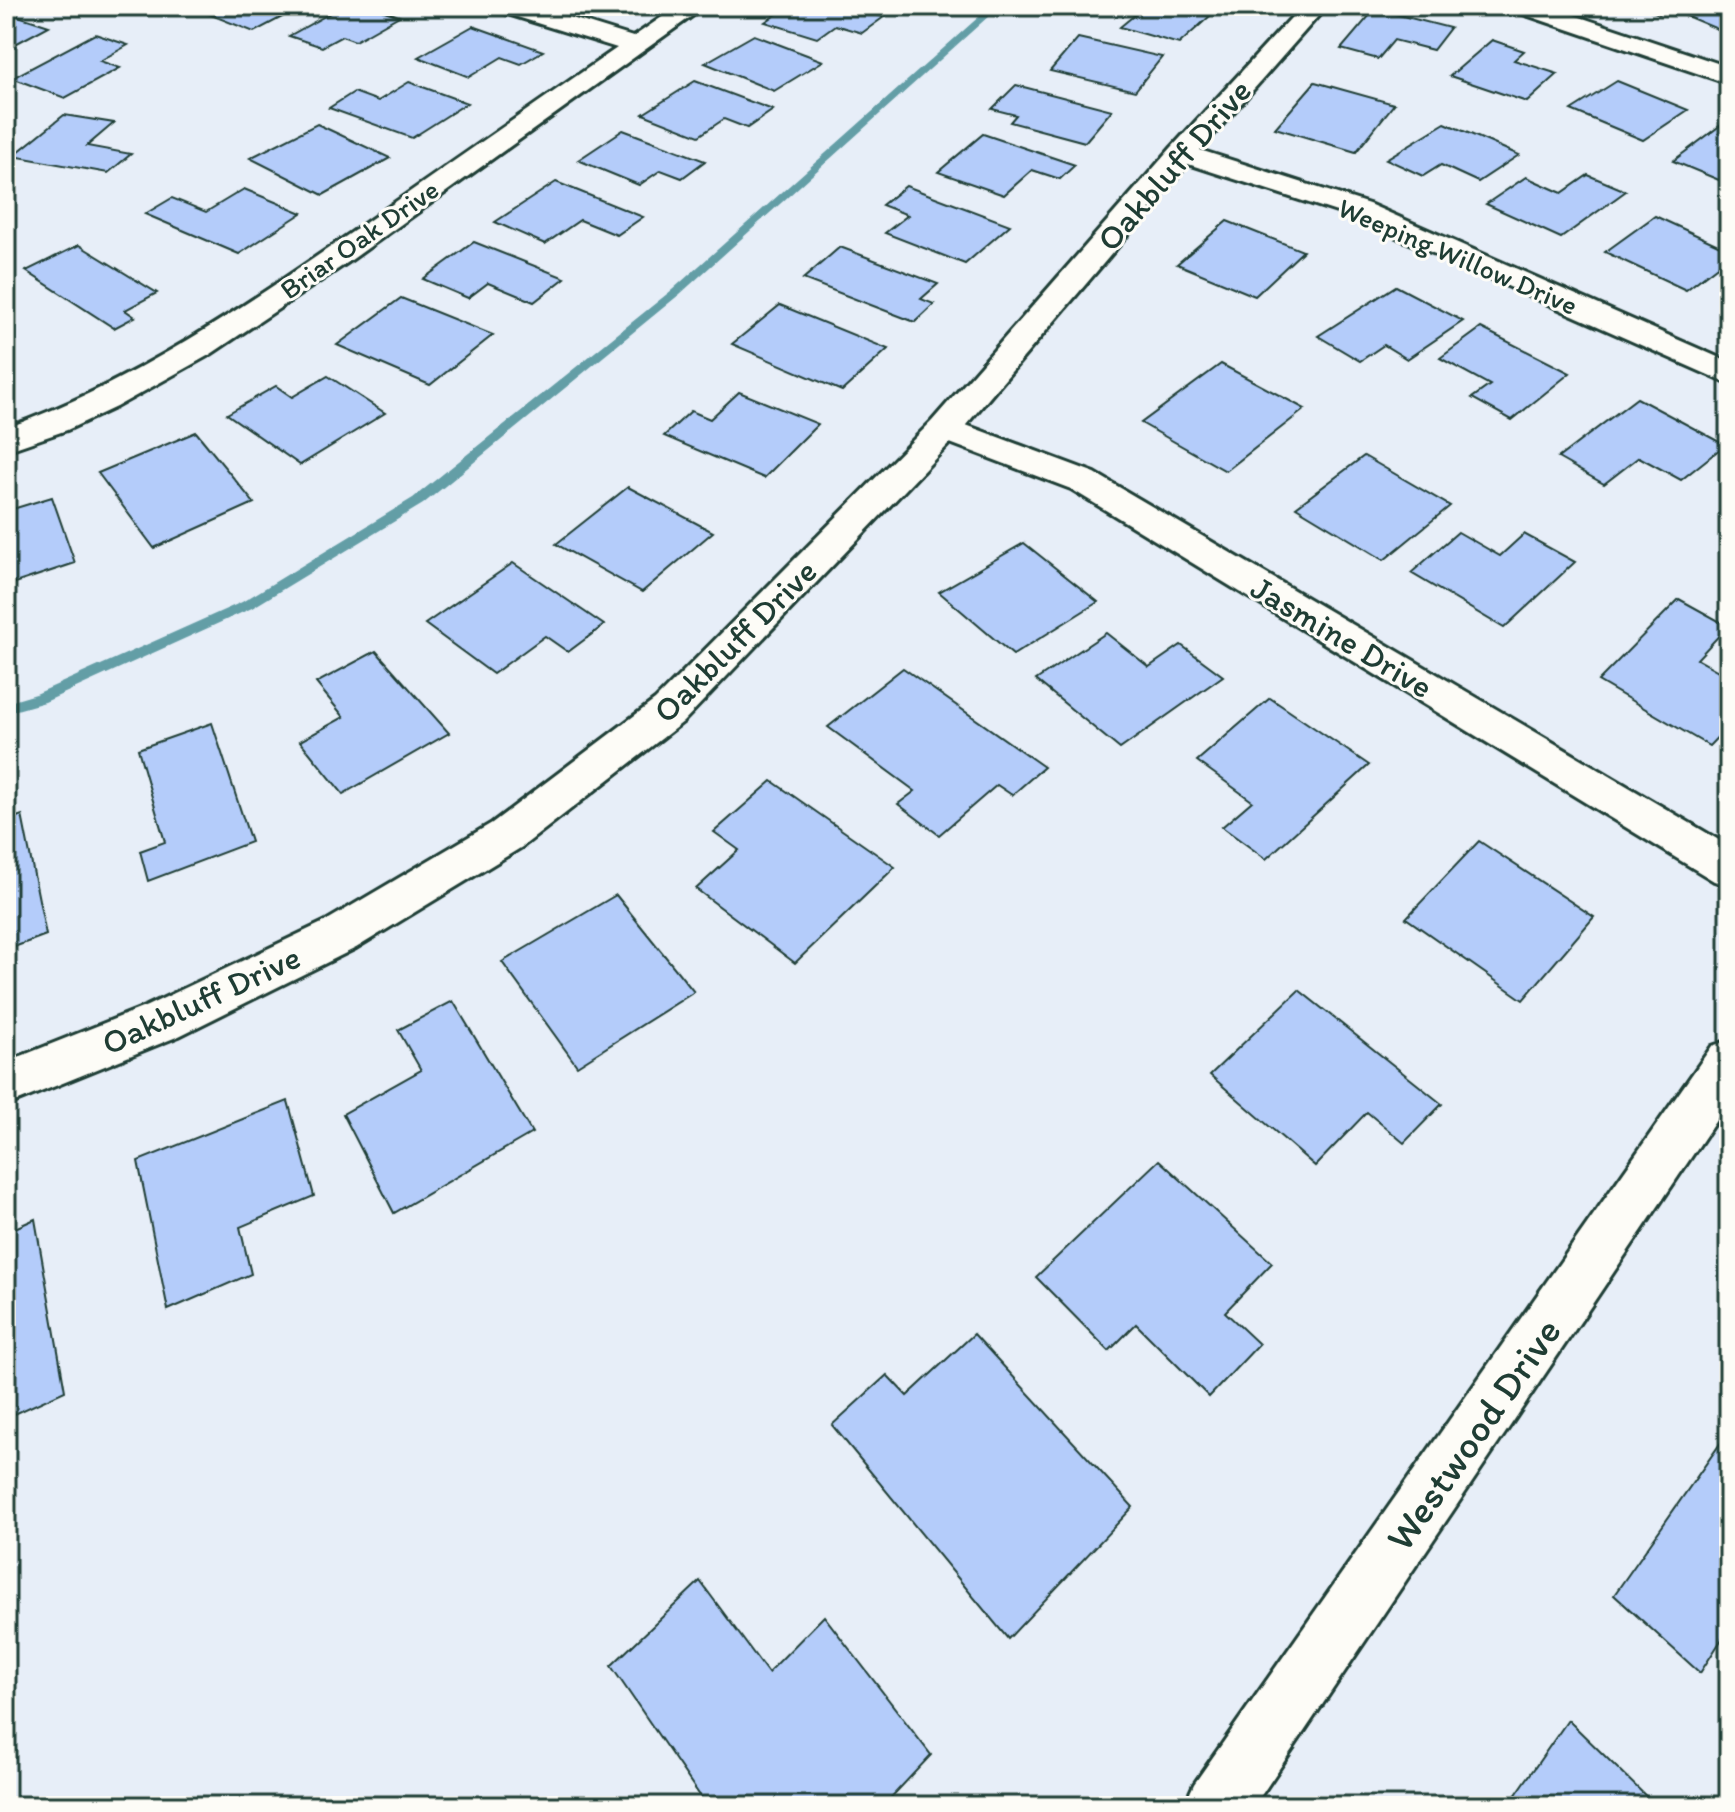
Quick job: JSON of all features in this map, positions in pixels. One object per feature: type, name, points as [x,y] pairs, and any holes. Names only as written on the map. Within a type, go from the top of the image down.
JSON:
[{"type":"street","points":[[507,6],[636,46]]},
{"type":"street","name":"Briar Oak Drive","points":[[6,440],[36,430],[147,378],[299,283],[694,6]]},
{"type":"street","name":"Oakbluff Drive","points":[[6,1084],[163,1021],[326,942],[507,835],[669,711],[944,429],[1182,153],[1315,6]]},
{"type":"street","points":[[1523,6],[1729,76]]},
{"type":"street","name":"Weeping Willow Drive","points":[[1182,153],[1359,210],[1729,374]]},
{"type":"street","name":"Jasmine Drive","points":[[944,429],[1083,481],[1729,868]]},
{"type":"street","name":"Westwood Drive","points":[[1216,1806],[1729,1061]]},
{"type":"building","points":[[212,6],[303,6],[254,32],[201,11]]},
{"type":"building","points":[[343,6],[370,6],[399,16],[355,41],[342,36],[322,47],[289,36]]},
{"type":"building","points":[[789,6],[846,6],[884,17],[862,33],[835,25],[817,38],[765,22]]},
{"type":"building","points":[[1113,6],[1176,6],[1210,16],[1179,44],[1120,27],[1137,13]]},
{"type":"building","points":[[1640,6],[1729,6],[1729,34],[1670,9],[1659,14]]},
{"type":"building","points":[[1375,9],[1450,28],[1433,50],[1394,40],[1378,59],[1341,49]]},
{"type":"building","points":[[6,12],[49,26],[6,49]]},
{"type":"building","points":[[473,26],[543,51],[521,64],[502,57],[469,77],[418,57]]},
{"type":"building","points":[[95,34],[128,45],[100,61],[120,68],[65,98],[12,78]]},
{"type":"building","points":[[754,35],[823,61],[774,91],[705,63]]},
{"type":"building","points":[[1078,38],[1162,57],[1135,91],[1050,71]]},
{"type":"building","points":[[1492,40],[1524,51],[1514,60],[1558,74],[1527,102],[1450,76]]},
{"type":"building","points":[[695,81],[773,110],[747,128],[724,119],[699,136],[643,114]]},
{"type":"building","points":[[1617,81],[1688,110],[1643,140],[1571,110]]},
{"type":"building","points":[[409,82],[467,103],[412,138],[329,108],[354,92],[378,101]]},
{"type":"building","points":[[1315,82],[1394,104],[1356,152],[1275,128]]},
{"type":"building","points":[[1016,85],[1112,110],[1085,142],[1010,122],[1016,115],[992,109]]},
{"type":"building","points":[[64,115],[114,123],[87,146],[131,154],[108,173],[13,156]]},
{"type":"building","points":[[1725,122],[1729,124],[1729,172],[1719,180],[1673,161]]},
{"type":"building","points":[[1445,123],[1519,155],[1478,182],[1441,165],[1423,176],[1386,159]]},
{"type":"building","points":[[317,124],[390,158],[323,195],[250,158]]},
{"type":"building","points":[[623,130],[705,161],[682,178],[661,170],[639,185],[578,160]]},
{"type":"building","points":[[983,134],[1075,165],[1060,179],[1032,170],[1004,195],[938,172]]},
{"type":"building","points":[[1588,175],[1626,191],[1561,238],[1486,204],[1526,177],[1562,193]]},
{"type":"building","points":[[556,182],[643,217],[617,235],[580,220],[545,244],[495,222]]},
{"type":"building","points":[[906,186],[1010,225],[965,264],[885,233],[908,215],[882,205]]},
{"type":"building","points":[[244,189],[302,213],[239,254],[145,214],[172,198],[206,212]]},
{"type":"building","points":[[1655,216],[1729,250],[1729,257],[1686,290],[1605,252]]},
{"type":"building","points":[[1227,221],[1303,251],[1255,296],[1177,264]]},
{"type":"building","points":[[474,242],[565,278],[534,302],[488,283],[468,298],[423,279]]},
{"type":"building","points":[[79,245],[157,293],[125,310],[135,317],[114,328],[26,271]]},
{"type":"building","points":[[840,247],[938,284],[921,299],[934,304],[915,322],[803,279]]},
{"type":"building","points":[[1396,286],[1463,321],[1407,359],[1384,345],[1360,361],[1318,336]]},
{"type":"building","points":[[401,298],[493,335],[430,385],[337,345]]},
{"type":"building","points":[[780,305],[888,349],[842,391],[732,344]]},
{"type":"building","points":[[1481,328],[1570,373],[1512,420],[1472,398],[1490,385],[1440,358]]},
{"type":"building","points":[[1221,364],[1305,409],[1226,471],[1141,423]]},
{"type":"building","points":[[328,376],[385,413],[300,465],[227,414],[276,386],[292,397]]},
{"type":"building","points":[[739,392],[818,424],[764,478],[664,436],[691,411],[710,419]]},
{"type":"building","points":[[1637,398],[1725,445],[1681,480],[1639,457],[1604,484],[1558,458]]},
{"type":"building","points":[[196,432],[254,503],[154,548],[98,473]]},
{"type":"building","points":[[1364,456],[1450,506],[1384,560],[1296,507]]},
{"type":"building","points":[[628,487],[713,532],[642,592],[556,544]]},
{"type":"building","points":[[52,497],[75,563],[6,586],[6,511]]},
{"type":"building","points":[[1458,532],[1500,556],[1524,534],[1575,562],[1504,628],[1411,573]]},
{"type":"building","points":[[1024,543],[1098,602],[1013,655],[939,592]]},
{"type":"building","points":[[513,563],[604,625],[568,652],[545,636],[493,674],[425,624]]},
{"type":"building","points":[[1679,599],[1728,626],[1697,659],[1729,677],[1729,725],[1709,746],[1598,681]]},
{"type":"building","points":[[1106,633],[1149,667],[1181,645],[1223,676],[1120,749],[1036,680]]},
{"type":"building","points":[[376,651],[449,733],[343,794],[300,741],[344,717],[316,683]]},
{"type":"building","points":[[903,668],[1044,767],[1012,795],[997,785],[939,835],[898,804],[915,791],[828,727]]},
{"type":"building","points":[[1270,698],[1369,765],[1266,859],[1222,827],[1252,801],[1197,761]]},
{"type":"building","points":[[212,723],[251,842],[148,881],[140,851],[165,842],[138,749]]},
{"type":"building","points":[[772,781],[895,867],[795,963],[696,889],[739,850],[714,832]]},
{"type":"building","points":[[22,815],[46,935],[6,950],[6,821]]},
{"type":"building","points":[[1479,841],[1594,917],[1523,1000],[1406,918]]},
{"type":"building","points":[[616,895],[694,992],[577,1066],[502,962]]},
{"type":"building","points":[[1299,990],[1442,1104],[1404,1143],[1367,1112],[1315,1166],[1210,1075]]},
{"type":"building","points":[[453,1001],[532,1133],[394,1213],[343,1114],[421,1070],[398,1030]]},
{"type":"building","points":[[288,1101],[314,1196],[240,1227],[251,1274],[168,1310],[138,1161]]},
{"type":"building","points":[[1159,1160],[1272,1263],[1225,1312],[1259,1344],[1209,1397],[1136,1324],[1109,1351],[1036,1277]]},
{"type":"building","points":[[35,1219],[65,1391],[6,1418],[6,1232]]},
{"type":"building","points":[[974,1334],[1133,1507],[1008,1639],[832,1425],[887,1375],[907,1396]]},
{"type":"building","points":[[1729,1431],[1729,1628],[1700,1673],[1614,1595]]},
{"type":"building","points":[[700,1581],[768,1673],[824,1616],[931,1755],[883,1806],[707,1806],[611,1666]]},
{"type":"building","points":[[1568,1720],[1656,1806],[1508,1806]]},
{"type":"waterway","points":[[6,708],[40,698],[247,605],[418,501],[676,292],[996,6]]}]
